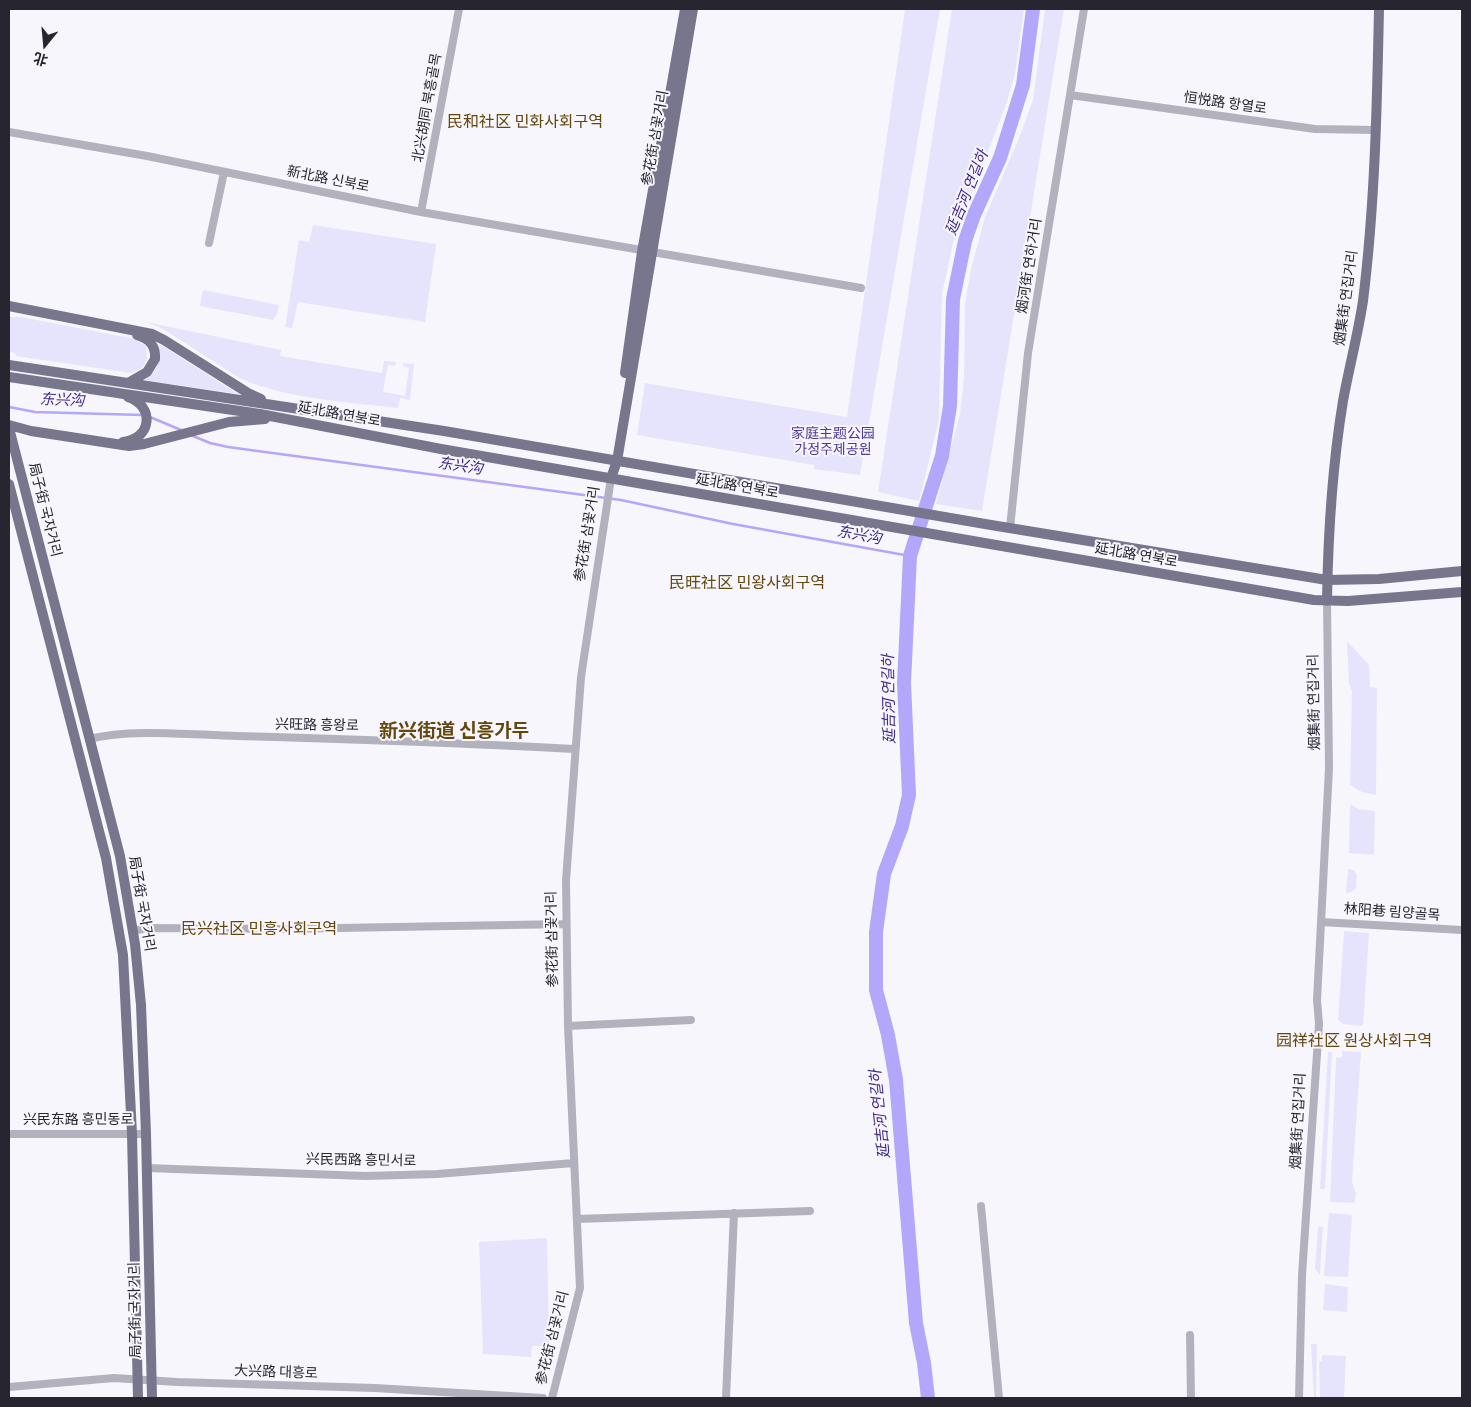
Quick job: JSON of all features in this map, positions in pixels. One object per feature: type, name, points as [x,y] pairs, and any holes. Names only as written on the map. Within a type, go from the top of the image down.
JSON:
[{"type":"main road","name":"参花街 삼꽃거리","points":[[611,478],[685,9]]},
{"type":"main road","name":"参花街 삼꽃거리","points":[[646,252],[693,9]]},
{"type":"main road","name":"烟集街 연집거리","points":[[1327,602],[1330,501],[1343,402],[1362,303],[1376,130],[1379,9]]},
{"type":"main road","points":[[9,308],[137,335],[148,340],[155,349],[154,363],[147,372],[127,383]]},
{"type":"main road","points":[[9,308],[152,334],[248,393],[278,406]]},
{"type":"main road","name":"延北路 연북로","points":[[9,366],[54,371],[444,431],[991,525],[1327,580],[1379,579],[1462,571]]},
{"type":"main road","name":"延北路 연북로","points":[[9,377],[108,390],[275,418],[860,523],[1327,602],[1462,592]]},
{"type":"main road","points":[[9,426],[124,442],[134,439],[142,433],[147,418],[142,405],[131,398],[108,390]]},
{"type":"main road","points":[[9,426],[129,446],[236,420],[275,418]]},
{"type":"main road","name":"局子街 국자거리","points":[[9,426],[120,856],[133,931],[141,1004],[152,1398]]},
{"type":"main road","name":"局子街 국자거리","points":[[9,484],[106,858],[116,907],[127,1008],[138,1398]]},
{"type":"street","name":"北兴胡同 북흥골목","points":[[421,212],[459,9]]},
{"type":"street","name":"烟河街 연하거리","points":[[1010,528],[1028,353],[1084,9]]},
{"type":"street","name":"恒悦路 항열로","points":[[1070,95],[1314,129],[1376,130]]},
{"type":"street","name":"新北路 신북로","points":[[9,132],[224,172],[421,212],[861,288]]},
{"type":"street","points":[[209,243],[224,172]]},
{"type":"street","name":"参花街 삼꽃거리","points":[[552,1398],[579,1294],[568,1026],[566,924],[568,846],[581,676],[611,478]]},
{"type":"street","name":"烟集街 연집거리","points":[[1299,1398],[1302,1275],[1319,1024],[1321,922],[1329,768],[1327,602]]},
{"type":"street","name":"兴旺路 흥왕로","points":[[89,739],[123,734],[401,740],[574,749]]},
{"type":"street","name":"林阳巷 림양골목","points":[[1321,922],[1462,930]]},
{"type":"street","points":[[133,931],[147,928],[281,929],[566,924]]},
{"type":"street","points":[[568,1026],[691,1020]]},
{"type":"street","name":"兴民东路 흥민동로","points":[[9,1134],[146,1134]]},
{"type":"street","name":"兴民西路 흥민서로","points":[[147,1168],[366,1176],[437,1174],[574,1163]]},
{"type":"street","points":[[981,1206],[999,1398]]},
{"type":"street","points":[[577,1219],[810,1211]]},
{"type":"street","points":[[726,1398],[734,1213]]},
{"type":"street","points":[[1190,1335],[1191,1398]]},
{"type":"street","name":"大兴路 대흥로","points":[[9,1386],[114,1378],[178,1382],[375,1388],[543,1398]]},
{"type":"green space","name":"家庭主题公园 가정주제공원","points":[[905,9],[940,9],[860,475],[814,469],[814,465],[637,435],[645,383],[847,417]]},
{"type":"green space","points":[[952,9],[1024,9],[1015,74],[1007,102],[953,243],[942,294],[939,420],[919,501],[878,492]]},
{"type":"green space","points":[[1045,9],[1064,9],[982,511],[936,504],[960,414],[964,377],[965,304],[971,269],[985,217],[1017,143],[1033,100]]},
{"type":"green space","points":[[313,225],[436,244],[425,322],[298,302],[292,328],[285,327],[299,240],[309,242]]},
{"type":"green space","points":[[203,290],[279,305],[277,314],[273,320],[200,306]]},
{"type":"green space","points":[[9,317],[21,317],[135,339],[146,346],[147,360],[142,368],[131,373],[16,356],[15,353],[9,352]]},
{"type":"green space","points":[[146,322],[281,350],[280,356],[382,373],[384,361],[396,362],[395,366],[388,365],[383,392],[405,396],[409,368],[403,366],[403,363],[414,364],[410,400],[400,398],[398,408],[318,399],[260,386],[241,379],[163,329]]},
{"type":"green space","points":[[161,345],[238,394],[144,380],[153,374],[157,366],[159,357],[157,346]]},
{"type":"green space","points":[[1347,641],[1369,665],[1370,687],[1377,688],[1376,795],[1362,792],[1350,785],[1352,691],[1349,684]]},
{"type":"green space","points":[[1350,804],[1359,809],[1375,811],[1374,855],[1349,853]]},
{"type":"green space","points":[[1348,869],[1354,870],[1357,875],[1356,888],[1346,893]]},
{"type":"green space","points":[[1344,931],[1369,933],[1363,1026],[1343,1024],[1338,1020]]},
{"type":"green space","points":[[1342,1051],[1361,1052],[1352,1182],[1356,1194],[1354,1203],[1330,1202],[1336,1058],[1342,1057]]},
{"type":"green space","points":[[1328,1052],[1332,1052],[1325,1189],[1320,1189]]},
{"type":"green space","points":[[1329,1213],[1352,1215],[1348,1277],[1324,1276]]},
{"type":"green space","points":[[1318,1227],[1323,1227],[1320,1275],[1315,1269]]},
{"type":"green space","points":[[547,1238],[549,1346],[532,1346],[531,1357],[483,1354],[479,1242]]},
{"type":"green space","points":[[1325,1284],[1348,1287],[1347,1312],[1323,1310]]},
{"type":"green space","points":[[1311,1344],[1317,1344],[1316,1398],[1314,1398]]},
{"type":"green space","points":[[1322,1355],[1346,1356],[1344,1398],[1320,1398],[1319,1361],[1322,1361]]},
{"type":"waterway","name":"延吉河 연길하","points":[[928,1398],[924,1363],[916,1323],[896,1080],[888,1035],[876,990],[876,932],[884,874],[902,826],[909,795],[904,683],[910,556],[942,456],[950,406],[953,299],[965,241],[974,215],[1000,158],[1023,85],[1033,9]]},
{"type":"waterway","name":"东兴沟","points":[[9,407],[35,412],[142,415]]},
{"type":"waterway","name":"东兴沟","points":[[150,417],[181,430]]},
{"type":"waterway","name":"东兴沟","points":[[193,436],[210,443],[228,447],[621,500],[733,524],[910,556]]},
{"type":"district","name":"民和社区 민화사회구역","points":[[525,123]]},
{"type":"district","name":"民旺社区 민왕사회구역","points":[[747,584]]},
{"type":"district","name":"新兴街道 신흥가두","points":[[454,732]]},
{"type":"district","name":"民兴社区 민흥사회구역","points":[[259,930]]},
{"type":"district","name":"园祥社区 원상사회구역","points":[[1354,1042]]}]
